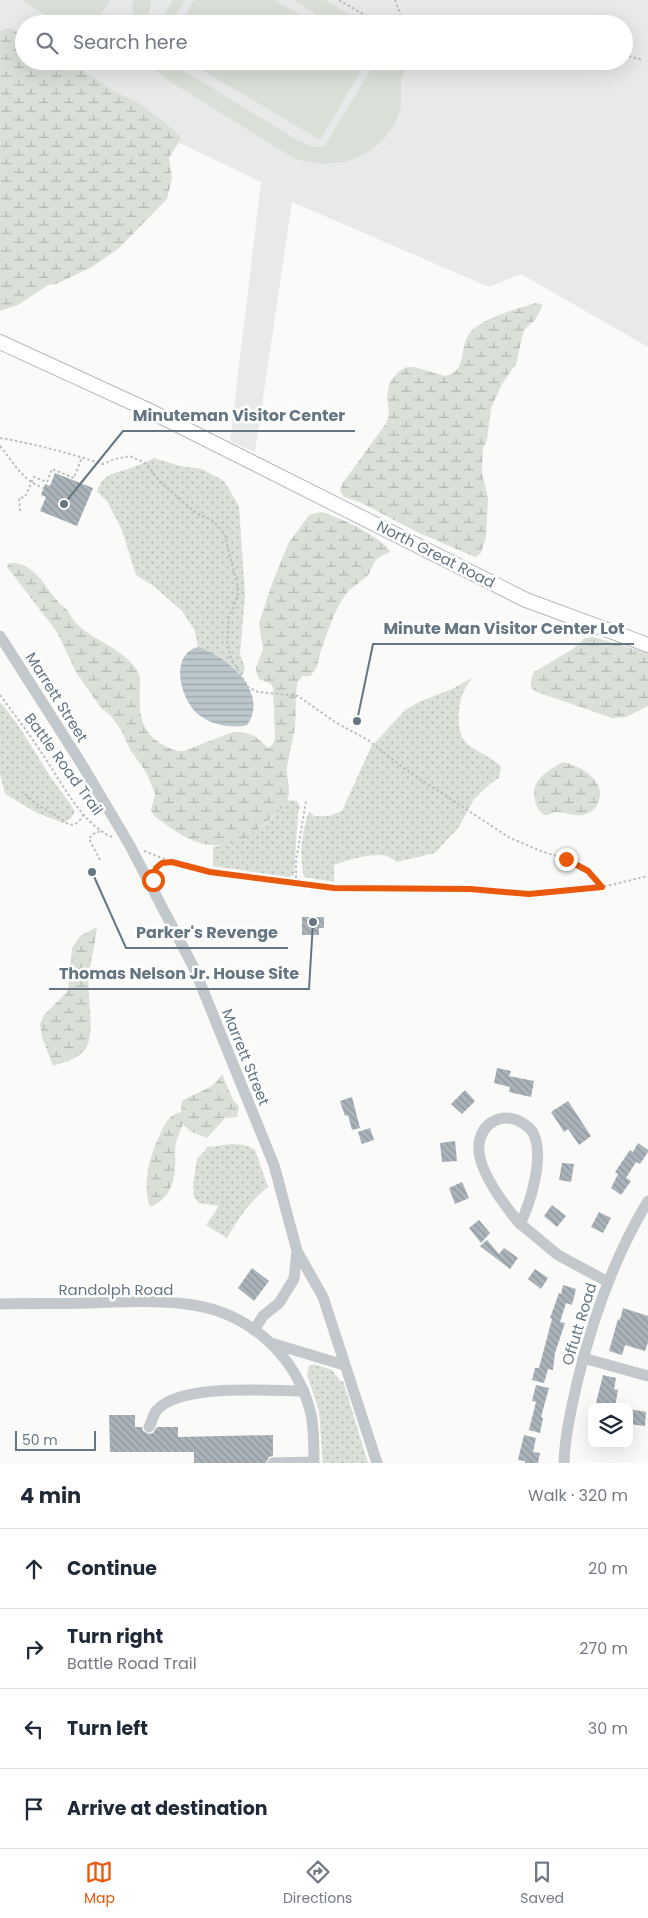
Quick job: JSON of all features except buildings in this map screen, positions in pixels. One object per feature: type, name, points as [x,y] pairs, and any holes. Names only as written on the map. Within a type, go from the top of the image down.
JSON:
[{"type":"main road","name":"North Great Road","points":[[0,342],[139,406],[526,600],[648,645]]},
{"type":"street","name":"Marrett Street","points":[[0,636],[81,763],[129,844],[194,968],[269,1152],[297,1251],[323,1297],[377,1463]]},
{"type":"street","points":[[520,1224],[527,1210],[535,1179],[537,1147],[534,1134],[527,1125],[514,1118],[504,1116],[484,1130],[479,1145],[482,1164],[502,1203],[520,1224],[539,1241],[558,1255],[608,1282]]},
{"type":"street","name":"Offutt Road","points":[[564,1463],[567,1425],[583,1358],[594,1322],[608,1282],[627,1240],[648,1201]]},
{"type":"street","points":[[254,1330],[263,1316],[278,1303],[294,1279],[297,1251]]},
{"type":"street","name":"Randolph Road","points":[[0,1304],[151,1302],[187,1304],[213,1310],[241,1321],[271,1342],[290,1364],[304,1391],[311,1416],[314,1462]]},
{"type":"street","points":[[271,1342],[344,1365]]},
{"type":"street","points":[[583,1358],[648,1376]]},
{"type":"street","points":[[150,1427],[156,1411],[168,1401],[185,1395],[213,1392],[304,1391]]},
{"type":"street","points":[[273,1463],[314,1462]]},
{"type":"path","points":[[339,0],[365,15]]},
{"type":"path","points":[[395,0],[401,15]]},
{"type":"path","points":[[633,57],[643,60]]},
{"type":"path","points":[[0,438],[29,442],[103,464],[130,456],[147,464],[159,481],[196,513],[212,520],[224,533],[237,583],[238,595],[229,616],[227,642],[231,658],[248,687],[258,692],[298,696],[335,722],[368,740],[405,769],[510,838],[566,859],[588,871],[602,887]]},
{"type":"path","points":[[0,446],[31,483],[43,488]]},
{"type":"path","points":[[20,511],[20,498],[25,497],[34,477],[47,482],[52,469],[74,478],[82,457]]},
{"type":"path","name":"Battle Road Trail","points":[[0,695],[42,752],[58,779],[84,814],[101,832],[172,862],[210,872],[334,888],[470,889],[529,894],[602,887],[648,876]]},
{"type":"path","points":[[25,794],[38,807],[68,824],[75,824],[80,821],[84,814]]},
{"type":"path","points":[[296,883],[296,861],[306,801]]},
{"type":"path","points":[[100,860],[90,843],[89,837],[101,832]]},
{"type":"path","points":[[151,886],[154,872],[158,866],[162,863],[172,862]]},
{"type":"shaded area","points":[[0,0],[648,0],[648,347],[521,274],[489,287],[292,202],[255,452],[230,441],[261,182],[60,86],[35,70],[633,70],[633,15],[15,15],[15,58],[0,48]]},
{"type":"shaded area","points":[[198,647],[221,658],[242,677],[253,701],[253,713],[247,725],[229,726],[216,724],[199,715],[187,700],[180,679],[180,668],[183,659],[189,652]]},
{"type":"green space","points":[[22,0],[110,0],[101,15],[45,15]]},
{"type":"green space","points":[[133,0],[151,0],[149,15],[132,15]]},
{"type":"green space","points":[[173,0],[185,0],[176,15],[164,15]]},
{"type":"green space","points":[[194,0],[275,0],[300,15],[185,15]]},
{"type":"green space","points":[[293,0],[326,0],[350,15],[318,15]]},
{"type":"green space","points":[[7,28],[15,30],[15,70],[82,70],[114,91],[139,103],[180,135],[180,140],[169,158],[172,178],[167,199],[119,248],[92,267],[56,284],[48,285],[18,305],[0,311],[0,31]]},
{"type":"green space","points":[[156,70],[183,70],[295,139],[311,146],[324,147],[371,70],[406,70],[401,79],[401,108],[394,125],[384,139],[367,153],[345,162],[321,164],[295,159],[166,79]]},
{"type":"green space","points":[[202,70],[362,70],[320,140]]},
{"type":"green space","points":[[536,303],[543,305],[535,320],[524,330],[516,364],[502,384],[491,408],[487,440],[483,448],[482,473],[488,498],[486,537],[481,553],[475,557],[417,532],[360,502],[344,497],[340,491],[342,484],[387,422],[389,384],[398,372],[407,367],[414,367],[445,376],[452,374],[460,365],[466,340],[474,329],[490,319]]},
{"type":"green space","points":[[154,458],[180,466],[202,469],[224,481],[239,506],[245,596],[240,654],[245,668],[242,676],[217,655],[198,647],[195,631],[183,612],[155,587],[136,575],[122,530],[107,501],[97,492],[105,478]]},
{"type":"green space","points":[[321,512],[370,534],[390,552],[380,556],[368,575],[345,595],[332,621],[315,669],[310,676],[303,676],[298,681],[295,726],[287,767],[289,793],[287,801],[269,820],[245,838],[221,845],[197,842],[171,828],[151,811],[155,794],[146,772],[131,751],[121,730],[111,716],[101,708],[76,672],[57,632],[7,567],[9,563],[18,564],[26,566],[33,571],[77,624],[125,656],[137,670],[139,676],[140,710],[144,725],[147,731],[160,743],[174,750],[184,751],[233,732],[253,735],[269,748],[275,739],[273,688],[271,684],[259,679],[257,674],[256,668],[263,649],[259,624],[270,589],[288,544],[309,515]]},
{"type":"green space","points":[[593,637],[648,653],[648,706],[626,717],[612,718],[534,691],[531,682],[534,672],[573,649],[585,638]]},
{"type":"green space","points":[[472,678],[460,701],[459,723],[461,735],[468,744],[501,767],[499,778],[474,799],[459,827],[435,853],[397,862],[388,856],[382,855],[360,857],[346,861],[334,865],[334,882],[304,877],[302,843],[309,811],[314,816],[329,816],[342,811],[371,747],[405,710]]},
{"type":"green space","points":[[0,702],[75,812],[71,818],[63,823],[37,813],[5,794],[0,774]]},
{"type":"green space","points":[[563,762],[586,772],[597,783],[600,789],[600,797],[593,811],[582,815],[554,812],[545,815],[539,811],[534,795],[536,784],[544,775]]},
{"type":"green space","points":[[287,800],[297,801],[300,807],[294,875],[289,877],[213,866],[213,847],[236,841],[255,831],[272,818]]},
{"type":"green space","points":[[97,927],[88,984],[91,1026],[88,1044],[84,1051],[77,1056],[53,1066],[42,1037],[40,1024],[44,1015],[68,991],[72,948],[80,936]]},
{"type":"green space","points":[[222,1074],[233,1100],[239,1107],[237,1117],[225,1118],[207,1138],[190,1131],[183,1124],[175,1147],[175,1168],[172,1184],[165,1197],[150,1207],[147,1190],[149,1165],[164,1127],[172,1116],[181,1112],[182,1101],[214,1084]]},
{"type":"green space","points":[[232,1144],[245,1145],[255,1150],[268,1187],[245,1210],[227,1238],[206,1225],[219,1206],[199,1203],[194,1197],[193,1185],[197,1159],[208,1147]]},
{"type":"green space","points":[[314,1364],[332,1370],[340,1381],[343,1381],[368,1463],[323,1463],[319,1411],[307,1374],[309,1366]]},
{"type":"place","name":"Minuteman Visitor Center","points":[[64,504]]},
{"type":"place","name":"Minute Man Visitor Center Lot","points":[[357,721]]},
{"type":"place","name":"Parker's Revenge","points":[[92,872]]},
{"type":"place","name":"Thomas Nelson Jr. House Site","points":[[313,922]]},
{"type":"route","points":[[153,880],[156,868],[162,863],[172,862],[210,872],[334,888],[470,889],[529,894],[602,887],[588,871],[566,859]]}]
